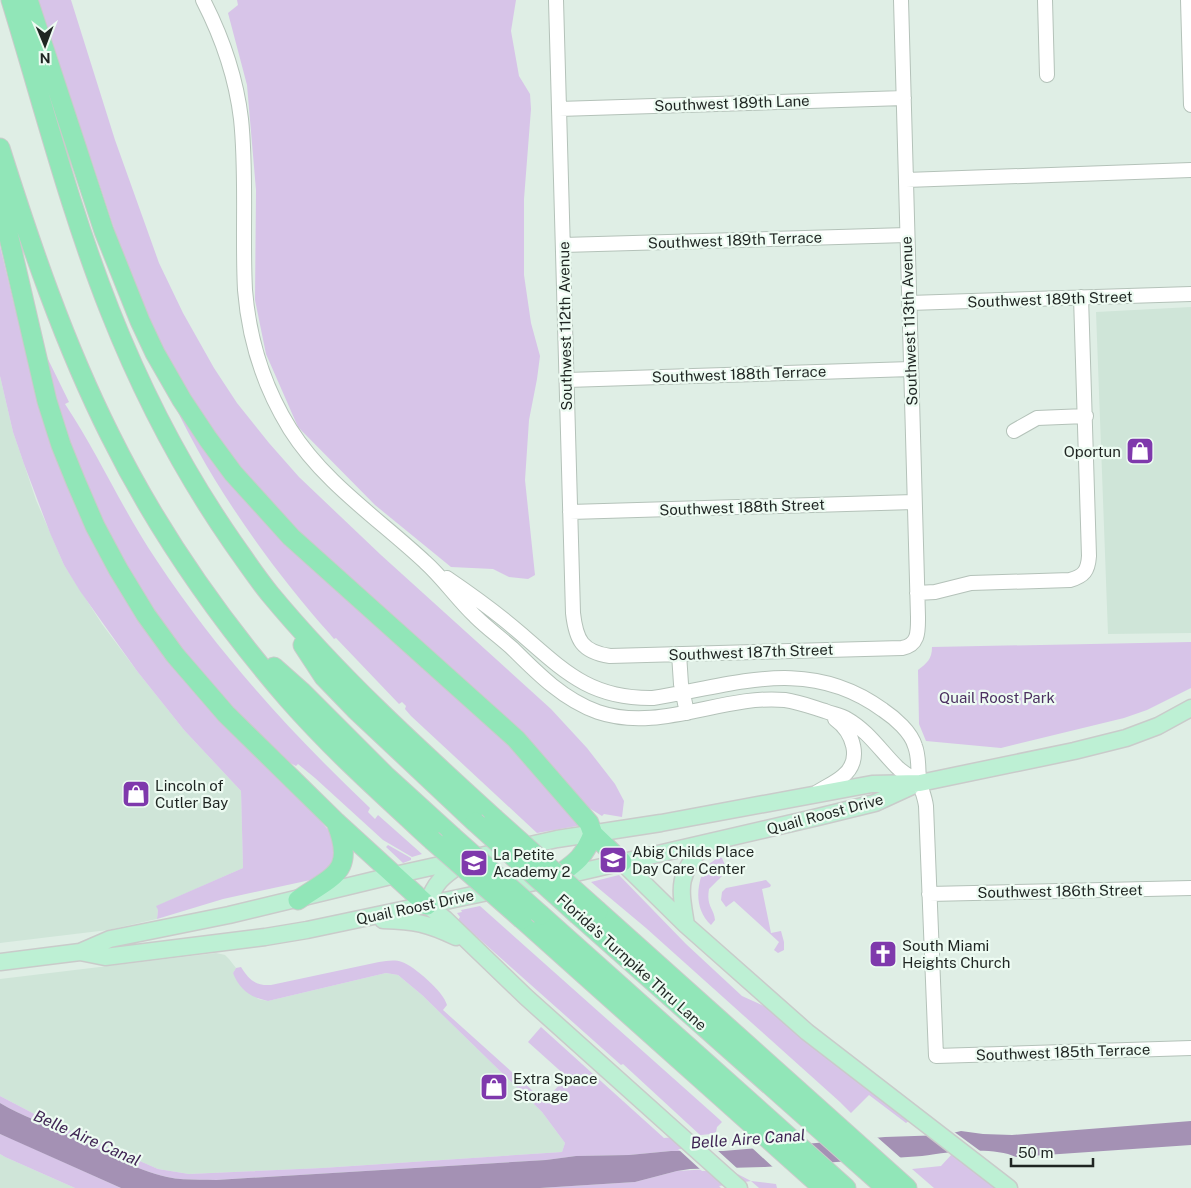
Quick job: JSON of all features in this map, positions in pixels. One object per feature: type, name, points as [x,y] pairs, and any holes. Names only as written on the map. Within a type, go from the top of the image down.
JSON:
[{"type":"highway","points":[[11,0],[82,234],[110,310],[142,386],[184,465],[222,527],[269,593],[366,698],[494,818],[825,1112],[907,1188]]},
{"type":"highway","points":[[28,0],[104,231],[140,321],[160,361],[208,439],[250,492],[291,537],[497,722],[532,756],[589,823],[593,834],[622,862]]},
{"type":"highway","points":[[3,156],[61,326],[110,435],[128,470],[169,539],[195,578],[289,699],[316,729],[432,840],[823,1188]]},
{"type":"highway","points":[[3,156],[4,216],[40,372],[61,445],[95,526],[118,569],[146,615],[186,668],[226,714],[336,821],[427,905]]},
{"type":"highway","name":"Florida's Turnpike Thru Lane","points":[[269,593],[324,677],[384,738],[578,915],[886,1188]]},
{"type":"highway","name":"Florida's Turnpike Thru Lane","points":[[239,636],[301,691],[355,747],[452,836],[846,1188]]},
{"type":"highway","points":[[298,900],[331,879],[340,870],[344,848],[336,821]]},
{"type":"highway","points":[[554,878],[577,862],[587,848],[593,834]]},
{"type":"main road","name":"Quail Roost Drive","points":[[0,962],[80,952],[110,939],[298,900],[395,875],[557,839],[761,806],[872,784],[920,783],[1064,753],[1126,738],[1189,714]]},
{"type":"main road","name":"Quail Roost Drive","points":[[80,952],[105,957],[265,938],[360,919],[554,878],[875,803],[920,783]]},
{"type":"main road","points":[[729,838],[732,824],[761,806]]},
{"type":"main road","points":[[686,925],[681,892],[682,881],[689,863],[704,844]]},
{"type":"main road","points":[[470,858],[443,876],[436,884],[427,905],[445,919],[467,942],[737,1187]]},
{"type":"main road","points":[[622,862],[686,925],[807,1032],[1009,1188]]},
{"type":"main road","points":[[360,919],[414,922],[430,925],[467,942]]},
{"type":"street","points":[[203,0],[224,46],[239,106],[242,146],[245,300],[254,344],[266,382],[291,430],[319,467],[426,562],[484,604],[565,672],[590,686],[617,696],[652,698],[764,678],[810,678],[846,688],[872,702],[903,728],[915,745],[919,763],[920,783],[926,806],[929,894]]},
{"type":"street","name":"Southwest 112th Avenue","points":[[556,0],[573,613],[578,637],[587,649]]},
{"type":"street","name":"Southwest 113th Avenue","points":[[901,0],[918,629],[915,642]]},
{"type":"street","points":[[1045,0],[1047,74]]},
{"type":"street","points":[[1188,0],[1191,105]]},
{"type":"street","name":"Southwest 189th Lane","points":[[559,109],[904,98]]},
{"type":"street","points":[[906,180],[1191,170]]},
{"type":"street","name":"Southwest 189th Terrace","points":[[563,245],[907,234]]},
{"type":"street","name":"Southwest 189th Street","points":[[909,303],[1191,294]]},
{"type":"street","points":[[917,593],[936,592],[971,583],[1070,580],[1084,574],[1087,569],[1089,556],[1086,416],[1081,297]]},
{"type":"street","name":"Southwest 188th Terrace","points":[[567,380],[911,369]]},
{"type":"street","points":[[1014,431],[1037,418],[1086,416]]},
{"type":"street","name":"Southwest 188th Street","points":[[570,512],[914,502]]},
{"type":"street","points":[[426,562],[474,616],[556,688],[578,703],[598,712],[650,718],[742,702],[786,700],[806,704],[846,718],[864,731],[898,767],[920,783]]},
{"type":"street","name":"Southwest 187th Street","points":[[587,649],[610,656],[902,648],[908,647],[915,642]]},
{"type":"street","points":[[679,654],[687,713]]},
{"type":"street","points":[[556,688],[565,672]]},
{"type":"street","points":[[612,715],[617,696]]},
{"type":"street","points":[[811,795],[843,776],[848,770],[854,754],[851,736],[844,726],[825,711]]},
{"type":"street","name":"Southwest 186th Street","points":[[929,894],[1191,888]]},
{"type":"street","name":"Southwest 185th Terrace","points":[[929,894],[936,1056],[1191,1048]]},
{"type":"shaded area","points":[[1191,307],[1191,633],[1108,634],[1096,312]]},
{"type":"shaded area","points":[[0,376],[13,432],[36,500],[64,565],[102,624],[137,671],[184,730],[241,791],[243,868],[157,906],[157,919],[108,930],[0,943]]},
{"type":"shaded area","points":[[216,953],[225,955],[229,959],[236,968],[233,973],[258,999],[268,1001],[386,973],[398,975],[422,995],[542,1112],[565,1143],[562,1152],[322,1168],[189,1174],[158,1169],[46,1120],[0,1096],[0,979]]},
{"type":"shaded area","points":[[0,1103],[130,1164],[155,1174],[185,1179],[216,1180],[671,1151],[723,1151],[885,1137],[944,1135],[961,1131],[1012,1135],[1191,1121],[1191,1145],[1016,1157],[995,1152],[970,1151],[765,1167],[690,1169],[635,1182],[540,1188],[121,1188],[0,1134]]},
{"type":"shaded area","points":[[0,1154],[5,1157],[75,1188],[0,1188]]},
{"type":"green space","points":[[35,0],[71,0],[115,140],[159,263],[183,313],[214,368],[237,403],[299,477],[381,555],[551,709],[587,748],[615,784],[624,801],[622,817],[604,814],[602,816],[586,806],[334,569],[249,483],[184,388],[163,352],[131,280]]},
{"type":"green space","points":[[237,0],[516,0],[511,31],[519,76],[530,94],[531,109],[524,199],[524,275],[531,323],[540,356],[529,420],[525,480],[535,575],[528,579],[509,577],[493,569],[451,567],[375,505],[298,427],[266,354],[255,300],[256,190],[247,85],[228,13],[238,5]]},
{"type":"green space","points":[[0,246],[16,312],[19,312],[96,542],[333,836],[337,862],[315,879],[223,899],[157,919],[158,910],[156,906],[243,868],[241,791],[184,730],[137,671],[80,591],[64,565],[50,533],[13,432],[0,376]]},
{"type":"green space","points":[[42,347],[69,402],[65,404],[133,523],[157,561],[205,628],[284,721],[370,808],[368,812],[375,819],[378,815],[422,854],[412,857],[383,840],[298,764],[296,766],[279,757],[204,682],[130,579],[73,461]]},
{"type":"green space","points":[[167,388],[199,434],[525,758],[577,823],[577,826],[537,833],[411,716],[402,702],[399,704],[336,638],[334,639],[260,547],[218,485],[199,453]]},
{"type":"green space","name":"Quail Roost Park","points":[[1191,642],[1191,688],[1147,710],[1124,718],[1001,748],[926,741],[919,724],[918,670],[928,660],[932,647]]},
{"type":"green space","points":[[388,845],[411,858],[411,860],[403,863],[386,847]]},
{"type":"green space","points":[[719,857],[722,858],[725,865],[720,873],[722,876],[709,889],[709,904],[715,920],[711,925],[700,909],[698,890],[701,877],[704,877],[706,873],[704,872],[706,868],[709,869],[709,864]]},
{"type":"green space","points":[[619,875],[686,944],[742,996],[766,1007],[842,1070],[910,1120],[906,1123],[869,1095],[851,1113],[646,928],[591,882]]},
{"type":"green space","points":[[766,880],[771,885],[762,889],[771,933],[781,931],[784,942],[784,950],[778,953],[774,950],[779,942],[734,901],[726,907],[721,900],[722,892],[726,888]]},
{"type":"green space","points":[[480,906],[722,1122],[717,1127],[716,1132],[701,1135],[702,1151],[576,1156],[546,1160],[216,1180],[185,1179],[155,1174],[130,1164],[0,1103],[0,1096],[46,1120],[158,1169],[189,1174],[322,1168],[562,1152],[565,1143],[542,1112],[422,995],[398,975],[386,973],[268,1001],[256,998],[246,992],[233,973],[236,968],[241,967],[253,981],[271,985],[393,960],[407,964],[428,980],[445,1000],[447,1005],[443,1010],[542,1099],[546,1099],[567,1077],[528,1042],[541,1027],[664,1138],[700,1135],[623,1064],[621,1065],[458,920],[460,917],[457,913],[462,912],[461,910]]},
{"type":"green space","points":[[0,1134],[121,1188],[75,1188],[5,1157],[0,1154]]},
{"type":"green space","points":[[952,1154],[996,1188],[934,1188],[912,1169],[941,1166]]},
{"type":"green space","points":[[726,1168],[751,1181],[719,1186],[721,1188],[540,1188],[635,1182],[677,1171]]},
{"type":"green space","points":[[751,1181],[776,1184],[777,1188],[759,1188]]},
{"type":"pier","points":[[953,1131],[983,1153],[954,1156],[924,1133]]},
{"type":"pier","points":[[877,1137],[902,1159],[845,1164],[820,1142]]},
{"type":"pier","points":[[808,1143],[832,1165],[775,1169],[750,1146]]},
{"type":"pier","points":[[678,1149],[716,1149],[739,1170],[702,1171]]},
{"type":"place","name":"Oportun","points":[[1140,451]]},
{"type":"place","name":"Lincoln of Cutler Bay","points":[[136,794]]},
{"type":"place","name":"Abig Childs Place Day Care Center","points":[[613,860]]},
{"type":"place","name":"La Petite Academy 2","points":[[474,863]]},
{"type":"place","name":"South Miami Heights Church","points":[[883,954]]},
{"type":"place","name":"Extra Space Storage","points":[[494,1087]]},
{"type":"water label","name":"Belle Aire Canal","points":[[87,1138]]},
{"type":"water label","name":"Belle Aire Canal","points":[[748,1139]]}]
